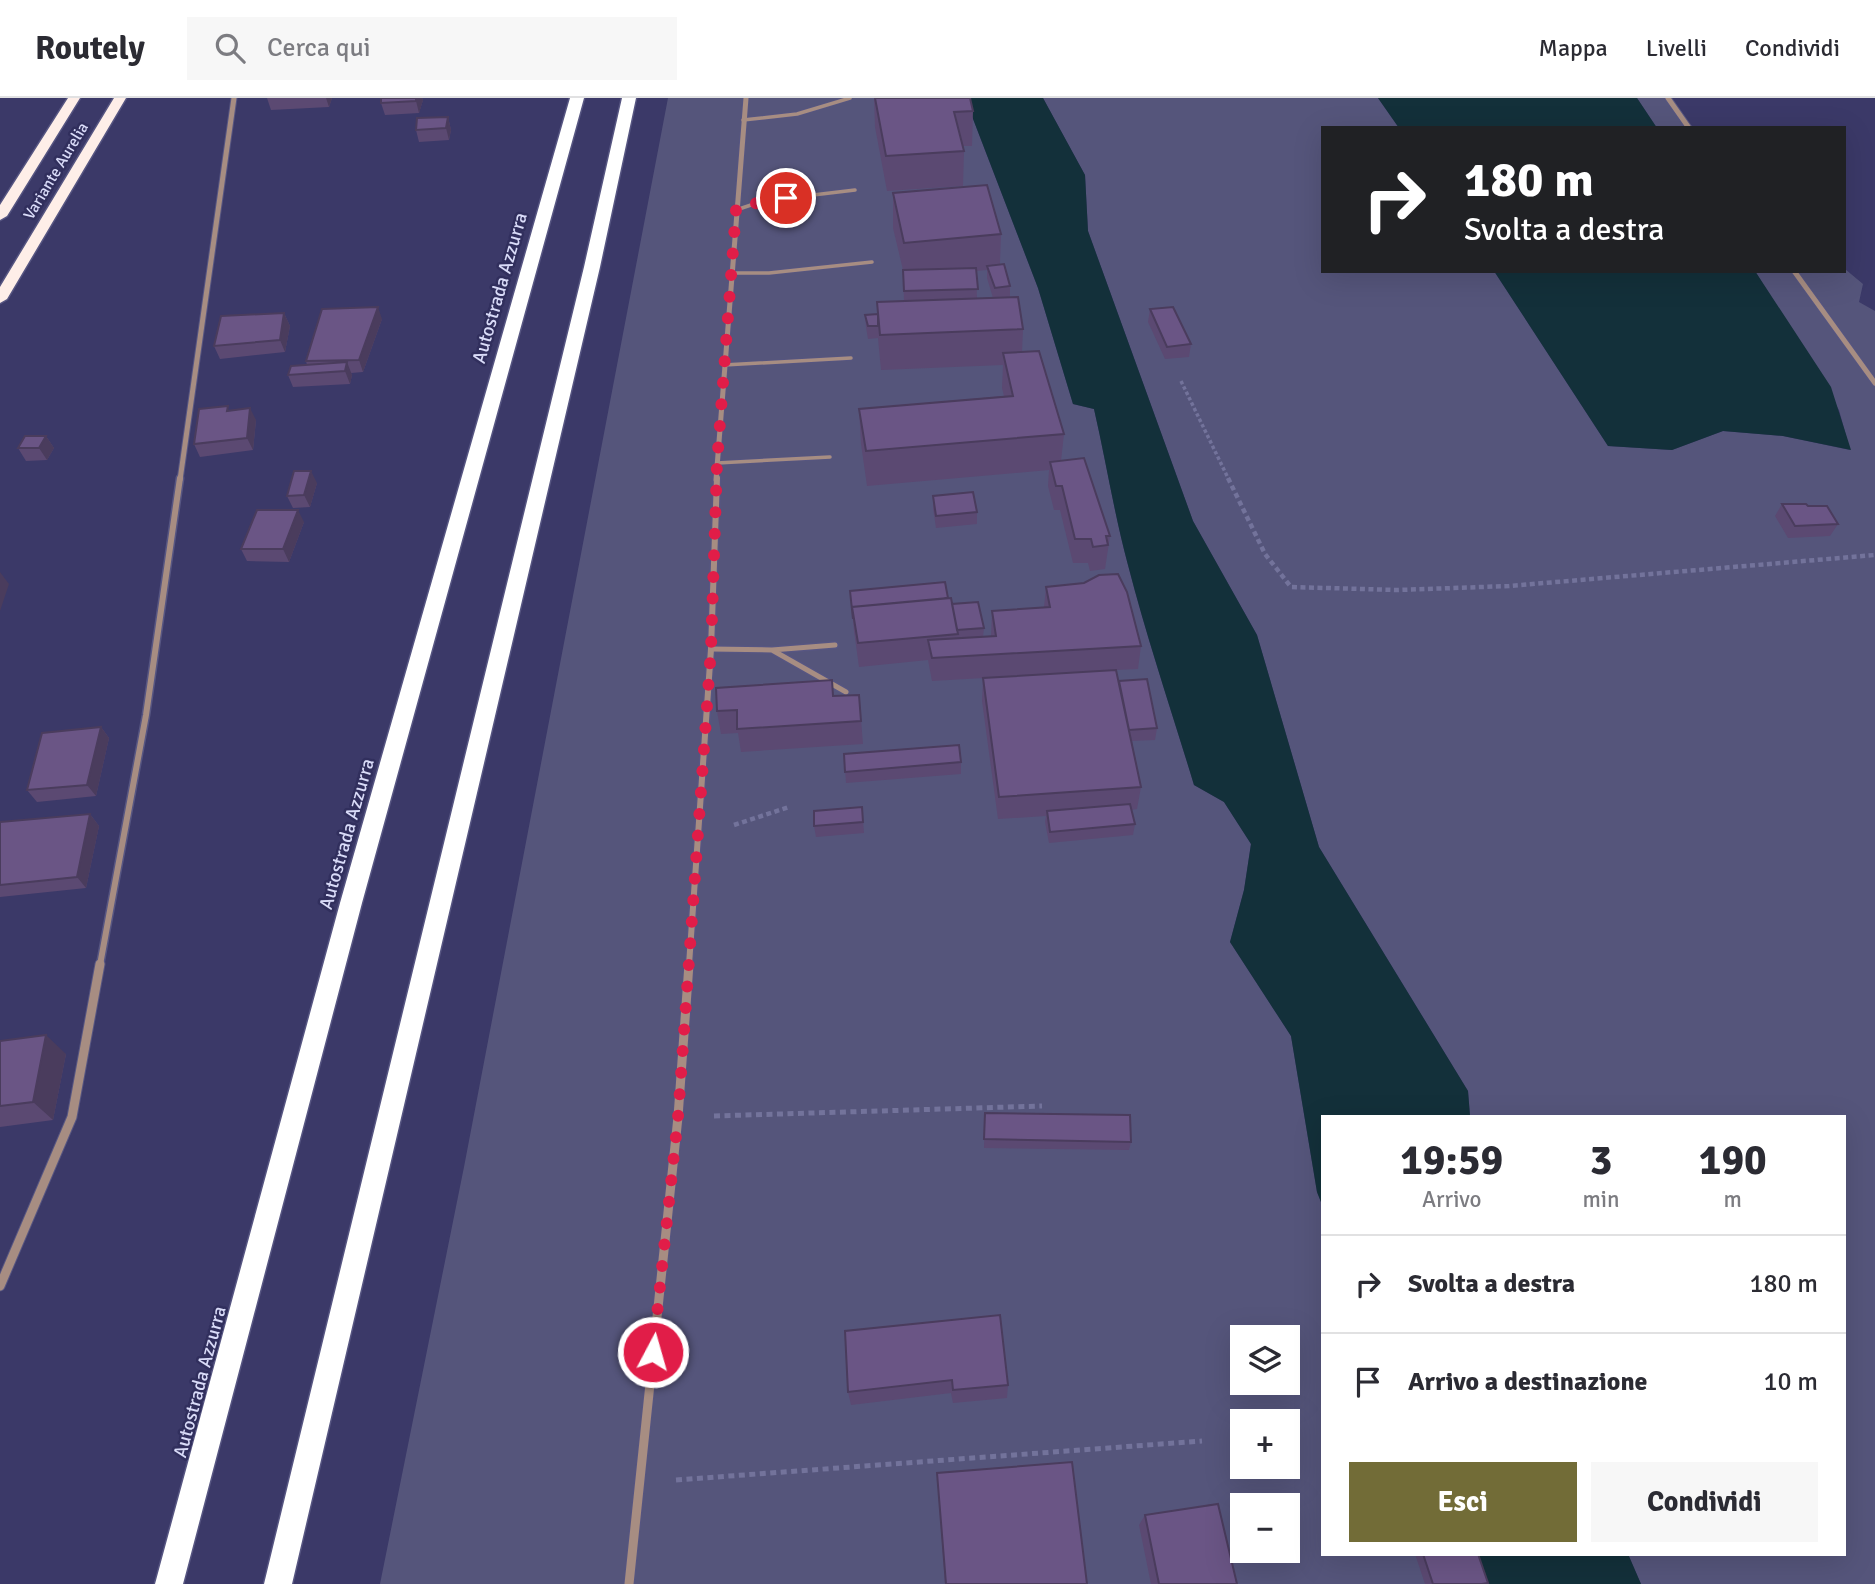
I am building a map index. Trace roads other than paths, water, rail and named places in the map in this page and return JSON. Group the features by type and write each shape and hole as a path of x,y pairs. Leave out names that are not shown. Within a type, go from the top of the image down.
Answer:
{"highway":[{"name":"Variante Aurelia","path":"0,216 74,98"},
{"name":"Variante Aurelia","path":"0,299 120,98"},
{"name":"Autostrada Azzurra","path":"169,1584 351,903 577,98"},
{"path":"278,1584 589,280 629,98"}],"street":[{"path":"0,1286 72,1117 75,1104 146,715 234,98"},
{"path":"629,1584 678,1117 711,649 717,463 746,98"},
{"path":"1668,98 1688,126"},
{"path":"1795,273 1875,383"}],"lane":[{"path":"744,120 797,114 850,98"},
{"path":"736,210 763,201 855,190"},
{"path":"731,273 769,273 872,262"},
{"path":"724,365 851,358"},
{"path":"717,463 830,457"},
{"path":"711,649 772,650 835,645"},
{"path":"772,650 845,692"}]}
